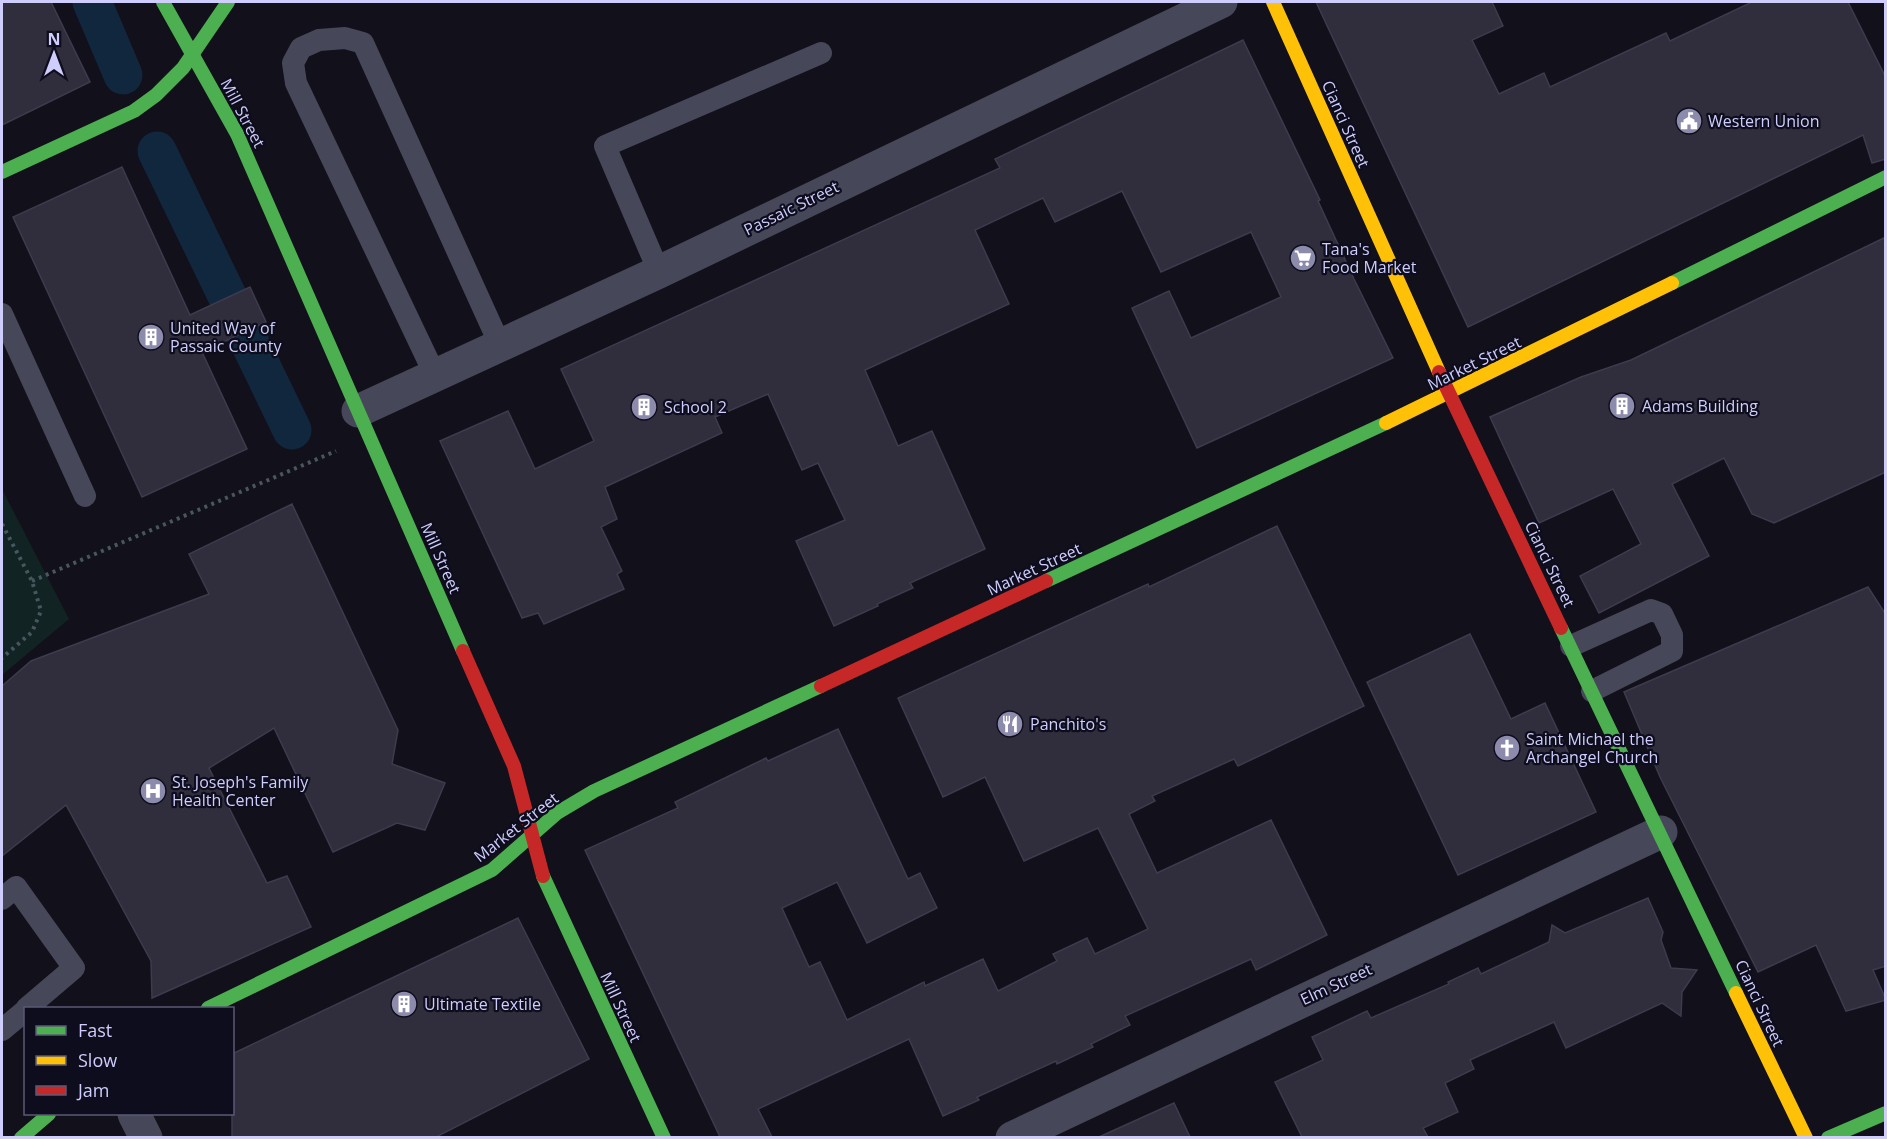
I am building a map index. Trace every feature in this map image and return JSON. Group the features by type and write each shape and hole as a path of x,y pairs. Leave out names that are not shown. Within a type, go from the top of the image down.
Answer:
{"main road":[{"name":"Mill Street","path":"163,2 237,134 514,766 544,881 664,1137"},
{"path":"2,172 134,111 156,95 183,68 228,2"},
{"name":"Cianci Street","path":"1273,2 1449,394 1806,1137"},
{"name":"Market Street","path":"210,1007 492,870 516,852 558,812 594,791 1449,394 1886,177"},
{"path":"1828,1137 1886,1113"},
{"path":"21,1137 48,1115"}],"street":[{"name":"Passaic Street","path":"358,411 659,272 1221,2"},
{"name":"Elm Street","path":"1012,1137 1661,832"},
{"path":"135,1115 146,1137"}],"lane":[{"path":"435,375 296,83 293,63 301,48 319,40 345,38 363,43 500,345"},
{"path":"659,272 605,146 821,53"},
{"path":"2,314 85,496"},
{"path":"1571,646 1651,610 1662,614 1672,635 1672,651 1592,691"},
{"path":"2,899 16,887 74,968 28,1007"},
{"path":"2,1030 24,1011"}],"path":[{"path":"32,581 337,451"},
{"path":"2,524 32,581 41,611 32,632 2,658"}],"shaded area":[{"path":"2,489 69,619 2,675"}],"building":[{"path":"2,2 51,2 90,82 2,125"},
{"path":"1316,2 1492,2 1503,26 1472,40 1499,94 1544,73 1550,87 1666,33 1670,41 1752,2 1848,2 1886,78 1886,159 1872,163 1863,135 1468,327"},
{"path":"1243,40 1393,358 1197,448 1132,308 1169,291 1191,338 1281,297 1251,232 1161,272 1122,191 1055,222 1043,198 975,230 1009,304 865,370 898,446 932,431 985,549 910,583 913,588 834,626 796,541 845,520 818,463 802,470 768,394 715,417 722,433 605,487 617,519 601,527 622,571 617,574 624,589 544,624 538,613 522,618 440,441 508,411 535,469 594,441 561,369 1000,168 995,159"},
{"name":"United Way of Passaic County","path":"122,167 190,315 250,287 266,322 202,352 247,449 142,497 13,217"},
{"path":"1886,237 1886,472 1774,523 1752,514 1724,458 1672,484 1709,556 1599,613 1580,576 1641,544 1613,489 1539,523 1490,417 1581,377 1631,360"},
{"name":"St. Joseph's Family Health Center","path":"292,504 398,730 392,764 445,783 425,830 397,823 333,852 274,728 209,768 267,883 287,876 311,927 152,998 151,961 66,805 2,856 2,686 31,661 209,594 189,554"},
{"path":"1277,526 1364,706 1238,766 1234,759 1152,796 1155,801 1129,814 1157,873 1271,820 1327,935 1256,970 1251,959 1125,1016 1130,1025 1091,1044 1093,1047 977,1097 979,1100 943,1116 909,1039 758,1109 772,1137 720,1137 585,850 678,808 675,802 766,758 768,761 838,729 908,879 920,873 937,908 867,943 837,882 782,908 809,967 820,962 847,1020 924,982 925,986 983,959 998,991 1057,961 1053,954 1087,938 1095,954 1148,929 1098,828 1024,861 985,777 943,797 898,698 1148,584 1149,587"},
{"path":"1868,587 1886,615 1886,966 1873,970 1886,1000 1846,1011 1816,945 1758,972 1660,777 1624,692"},
{"name":"Saint Michael the Archangel Church","path":"1470,634 1511,719 1545,703 1596,812 1458,875 1367,682"},
{"path":"1648,898 1663,932 1661,940 1671,968 1697,970 1682,992 1681,1016 1662,1003 1566,1048 1554,1022 1470,1060 1474,1069 1445,1083 1458,1112 1423,1128 1428,1137 1302,1137 1275,1082 1323,1060 1312,1037 1367,1011 1371,1018 1449,984 1448,982 1478,968 1481,974 1549,942 1552,925 1565,933"},
{"name":"Ultimate Textile","path":"518,918 589,1059 436,1137 232,1137 234,1053"},
{"path":"1174,1103 1190,1137 1099,1137"}],"waterway":[{"path":"92,2 123,75"},
{"path":"157,151 292,430"}],"traffic: fast":[{"path":"163,2 237,134 463,651"},
{"path":"2,172 134,111 156,95 183,68 228,2"},
{"path":"1672,283 1886,177"},
{"path":"1046,581 1386,423"},
{"path":"1561,628 1736,993"},
{"path":"210,1007 492,870 557,813 594,791 821,686"},
{"path":"543,876 664,1138"},
{"path":"1828,1138 1886,1113"},
{"path":"21,1138 48,1115"}],"traffic: slow":[{"path":"1273,2 1439,372"},
{"path":"1386,423 1672,283"},
{"path":"1736,993 1806,1138"}],"traffic: jam":[{"path":"1439,372 1561,628"},
{"path":"821,686 1046,581"},
{"path":"463,651 514,766 543,876"}],"place":[{"name":"Western Union","path":"1689,121"},
{"name":"Tana's Food Market","path":"1303,258"},
{"name":"United Way of Passaic County","path":"151,337"},
{"name":"Adams Building","path":"1622,406"},
{"name":"School 2","path":"644,407"},
{"name":"Panchito's","path":"1010,724"},
{"name":"Saint Michael the Archangel Church","path":"1507,748"},
{"name":"St. Joseph's Family Health Center","path":"153,791"},
{"name":"Ultimate Textile","path":"404,1004"}]}
